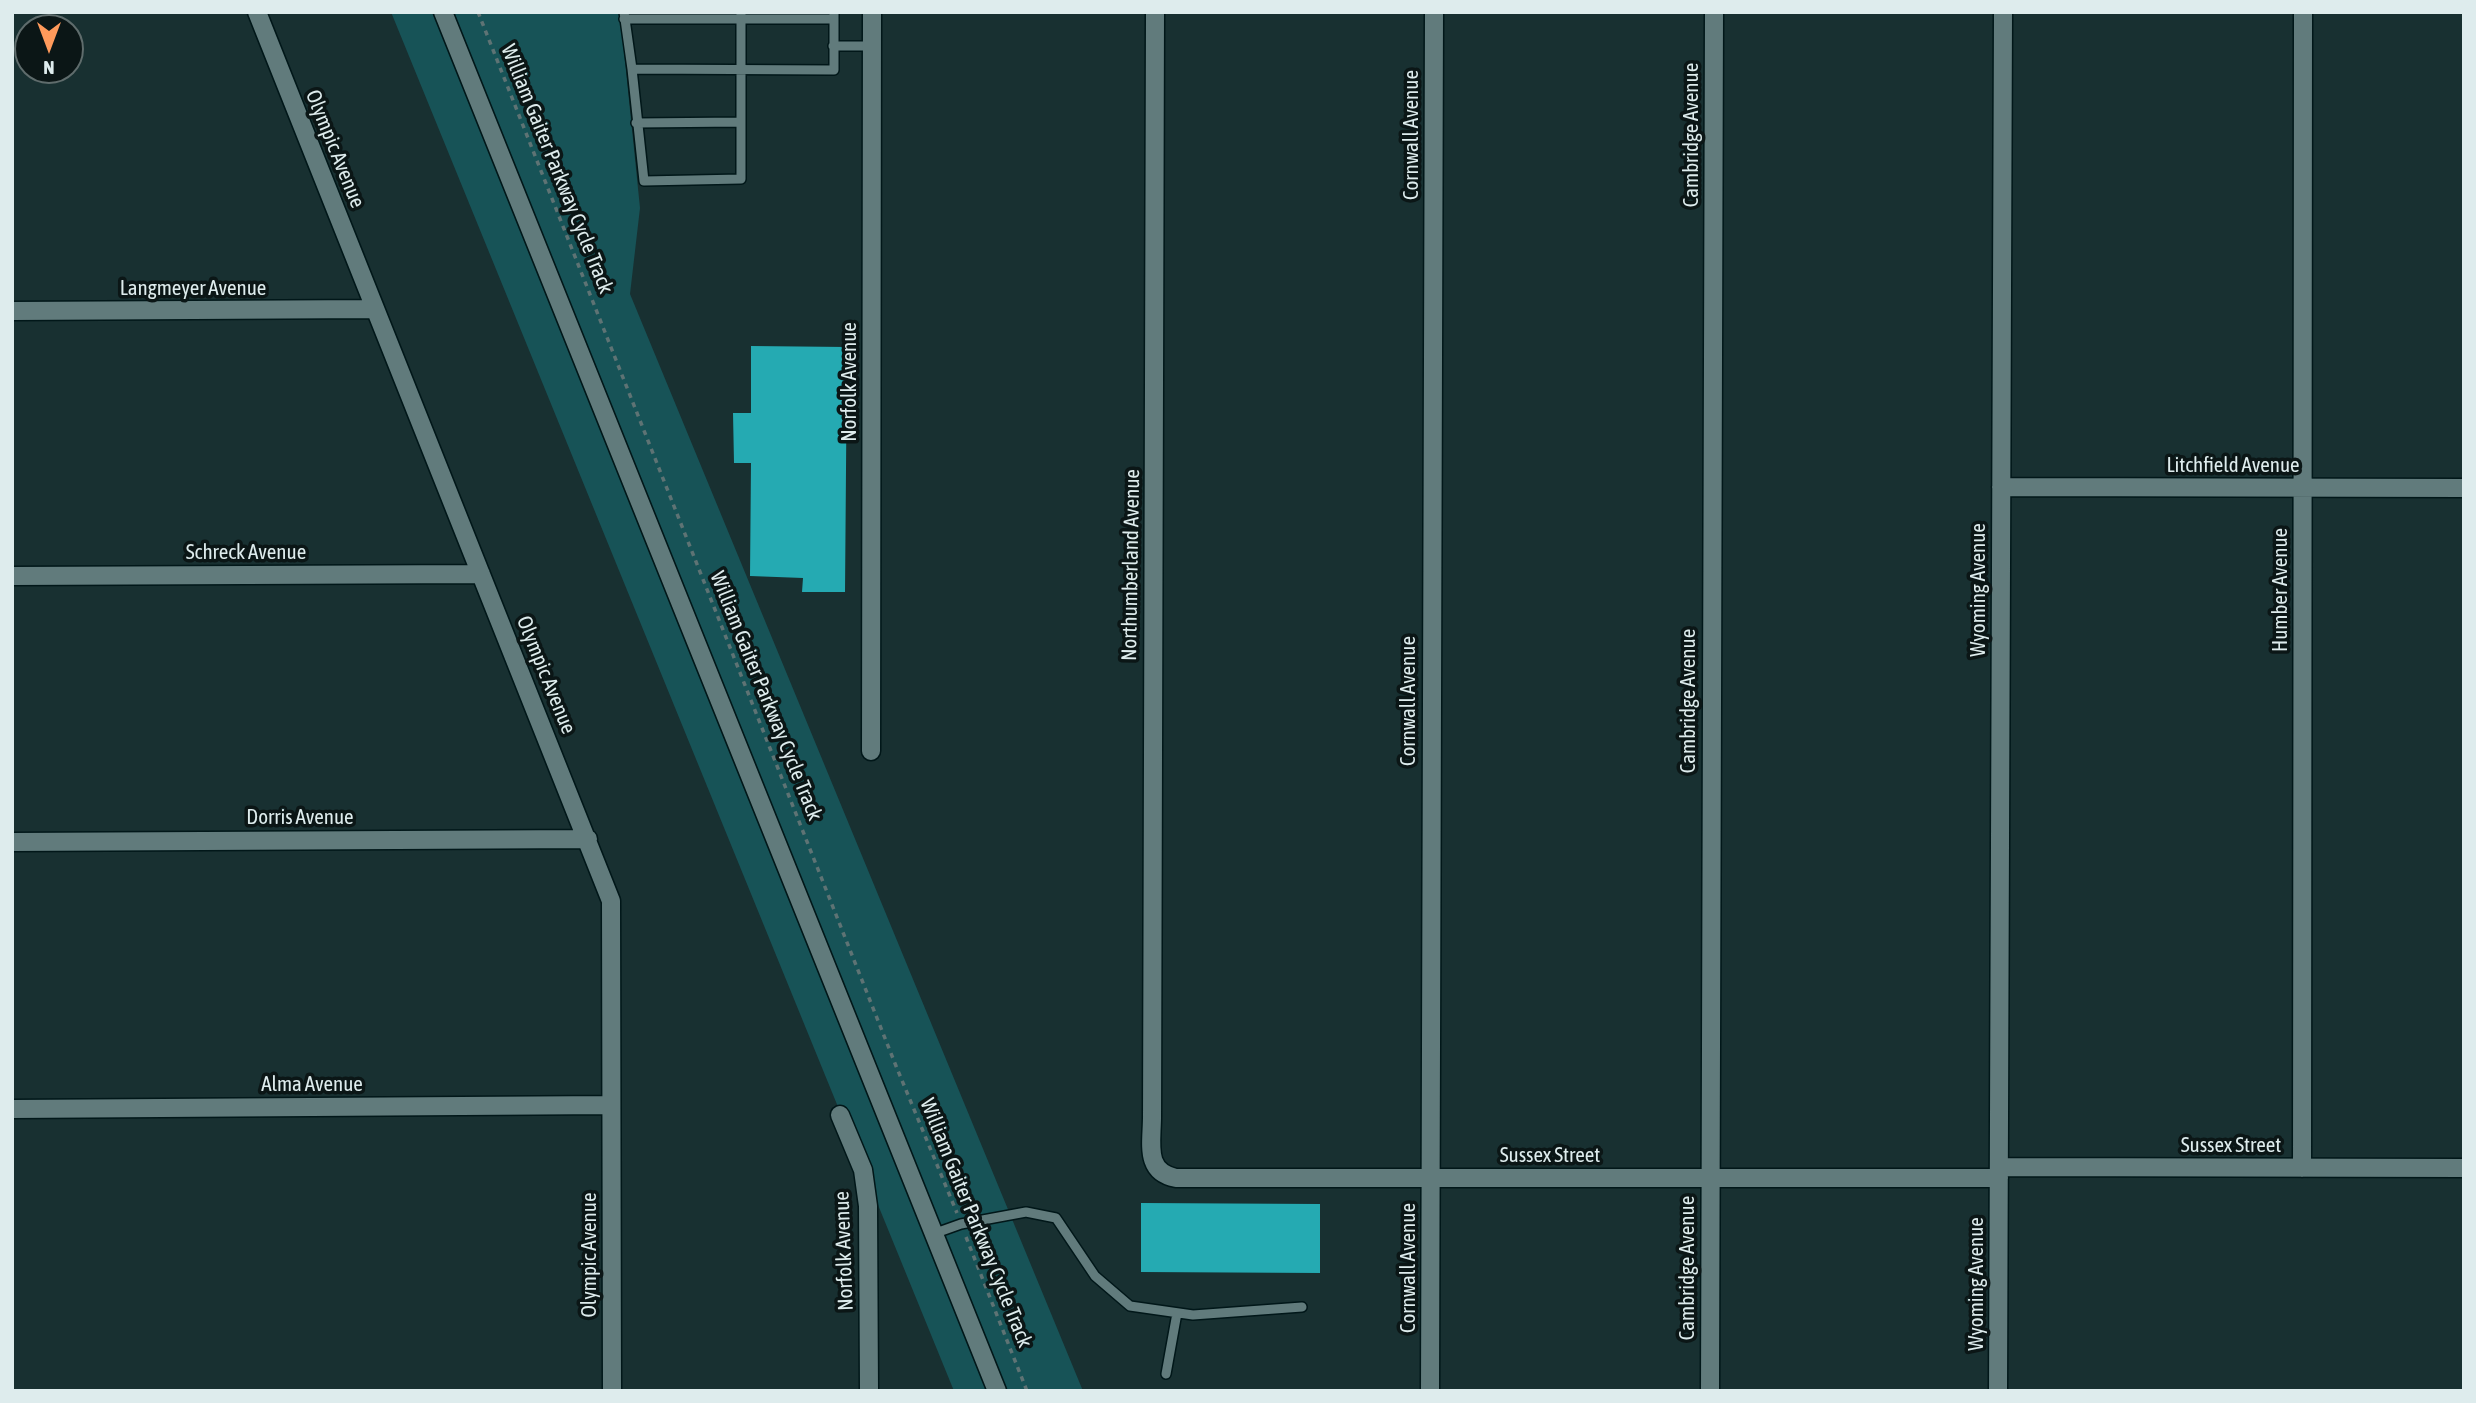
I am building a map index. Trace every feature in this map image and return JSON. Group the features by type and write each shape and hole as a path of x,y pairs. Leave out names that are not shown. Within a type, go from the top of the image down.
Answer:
{"street":[{"name":"Olympic Avenue","path":"257,12 611,901 612,1391"},
{"path":"443,12 997,1391"},
{"name":"Norfolk Avenue","path":"871,751 872,12"},
{"name":"Northumberland Avenue","path":"1152,1118 1155,12"},
{"name":"Cornwall Avenue","path":"1430,1391 1434,12"},
{"name":"Cambridge Avenue","path":"1710,1391 1714,12"},
{"name":"Wyoming Avenue","path":"1998,1391 2003,12"},
{"name":"Humber Avenue","path":"2302,1167 2303,12"},
{"name":"Langmeyer Avenue","path":"12,312 374,309"},
{"name":"Litchfield Avenue","path":"2001,487 2464,488"},
{"name":"Schreck Avenue","path":"12,576 481,574"},
{"name":"Dorris Avenue","path":"12,842 588,839"},
{"name":"Alma Avenue","path":"12,1109 611,1105"},
{"name":"Norfolk Avenue","path":"840,1115 863,1170 868,1206 869,1391"},
{"name":"Sussex Street","path":"1152,1118 1152,1157 1158,1170 1166,1176 1710,1178 2302,1167 2464,1168"}],"lane":[{"path":"632,69 741,70 834,70 834,16 624,15 644,181 741,179 741,70 741,16"},
{"path":"833,46 872,46"},
{"path":"636,123 741,122"},
{"path":"933,1234 961,1224 1026,1212 1056,1217 1095,1276 1130,1306 1193,1315 1302,1307"},
{"path":"1166,1374 1177,1313"}],"path":[{"name":"William Gaiter Parkway Cycle Track","path":"478,12 1027,1391"}],"shaded area":[{"path":"391,12 620,12 640,208 630,294 1083,1391 954,1391"}],"building":[{"path":"751,346 847,347 845,592 802,592 803,578 750,576 751,463 734,463 733,413 751,413"},
{"path":"1141,1203 1320,1204 1320,1273 1141,1272"}]}
